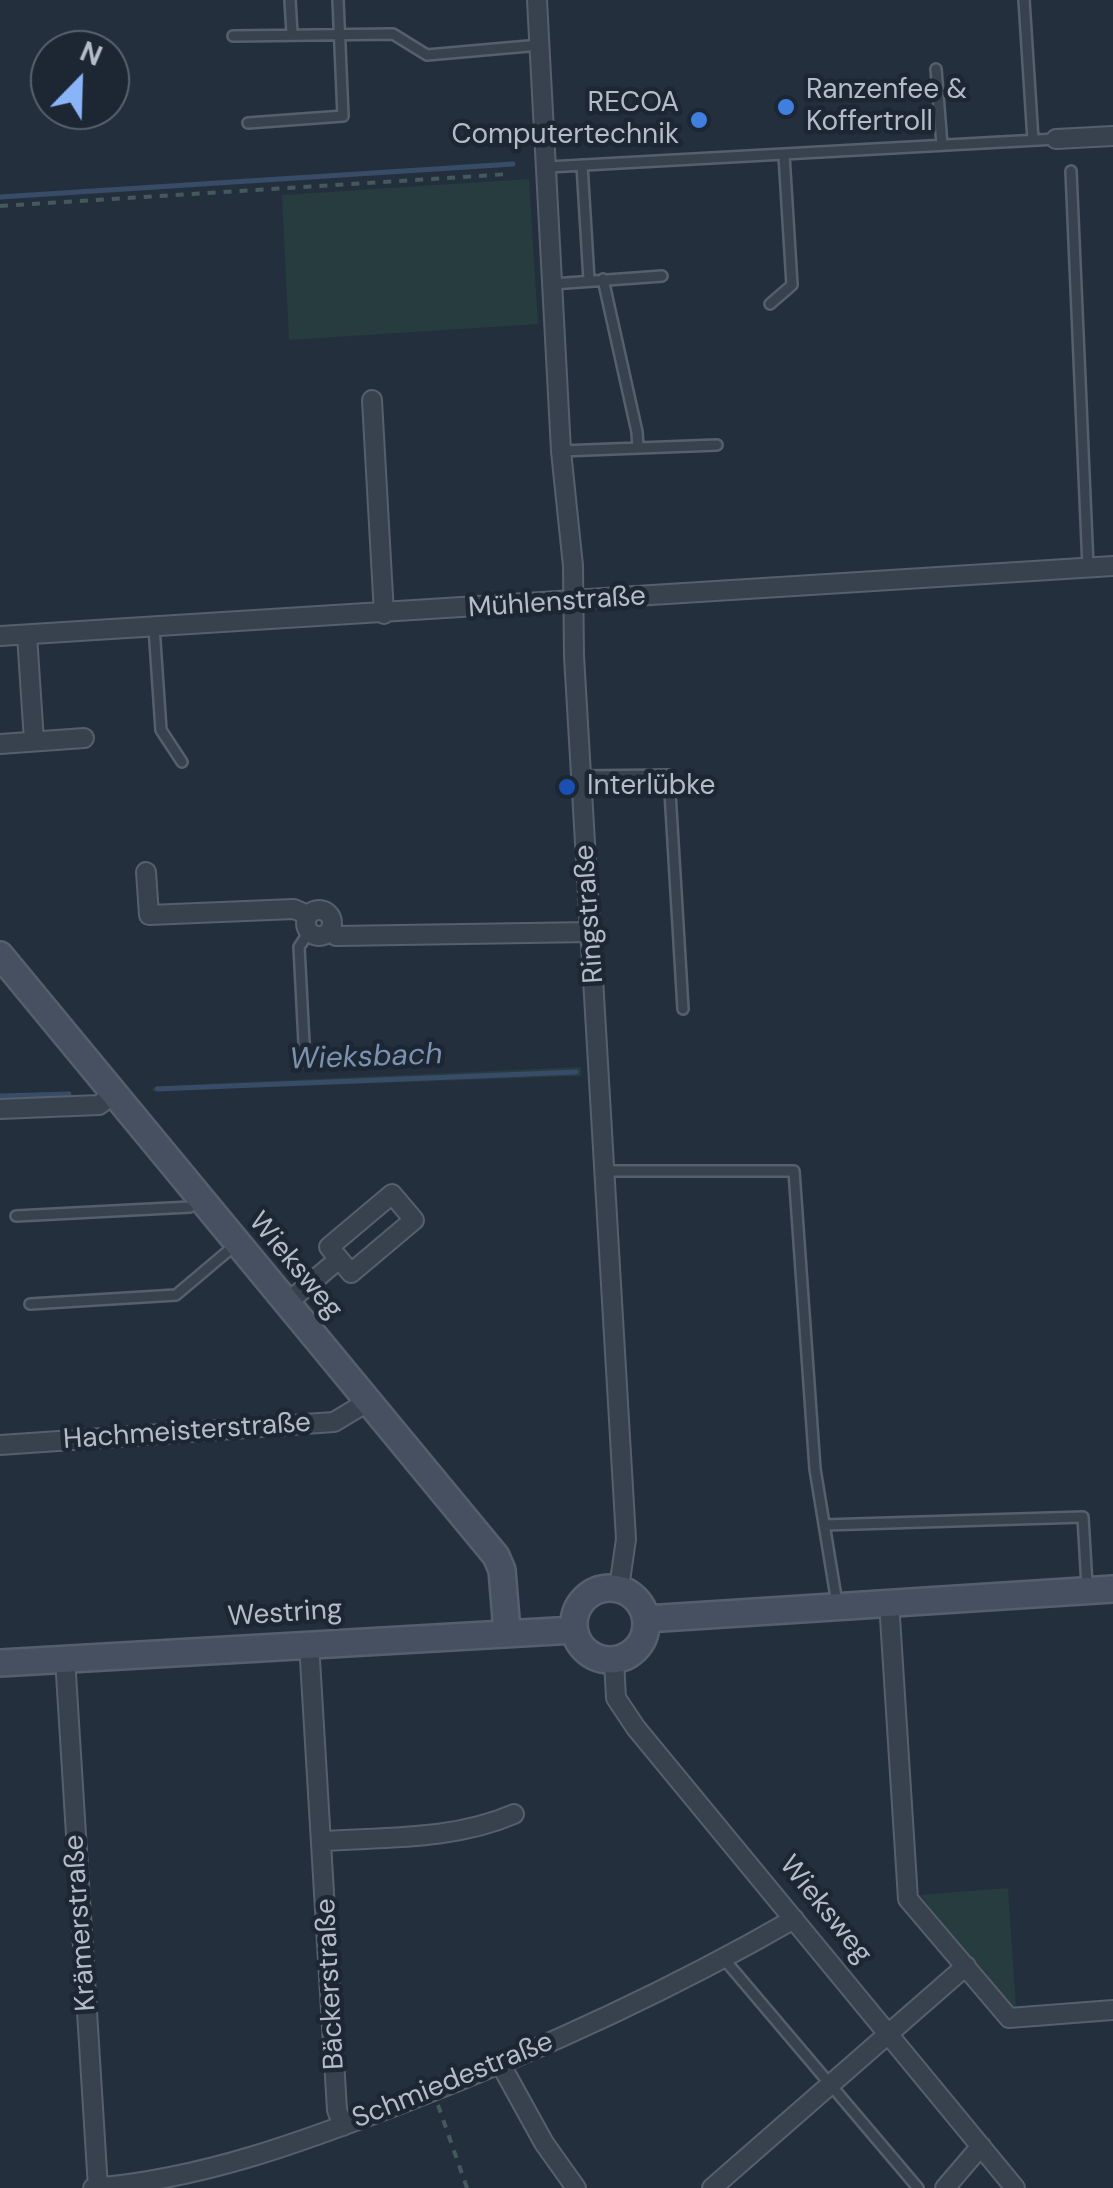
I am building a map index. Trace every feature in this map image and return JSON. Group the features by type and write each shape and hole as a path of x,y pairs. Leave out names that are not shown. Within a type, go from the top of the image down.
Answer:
{"main road":[{"name":"Wieksweg","path":"0,956 496,1556 502,1570 506,1632"},
{"path":"604,1588 619,1588 632,1594 646,1619 645,1634 638,1647 614,1660 587,1652 574,1630 580,1602 591,1592 604,1588"},
{"path":"646,1619 1100,1590"},
{"name":"Westring","path":"0,1663 574,1630"}],"street":[{"name":"Ringstraße","path":"537,0 560,452 575,601 574,656 626,1540 619,1588"},
{"path":"1056,139 1113,136"},
{"path":"372,400 384,614"},
{"name":"Mühlenstraße","path":"0,636 1113,566"},
{"path":"28,635 34,742"},
{"path":"0,744 84,738"},
{"path":"146,872 149,915 294,908 320,936 330,931 336,936 591,932"},
{"path":"0,1109 99,1105 113,1094"},
{"path":"392,1194 414,1220 351,1273 339,1259 329,1247 392,1194"},
{"path":"287,1303 339,1259"},
{"name":"Hachmeisterstraße","path":"0,1445 334,1422 369,1401"},
{"path":"889,1602 908,1899 1009,2018 1113,2010"},
{"name":"Bäckerstraße","path":"309,1643 338,2110 344,2126"},
{"name":"Krämerstraße","path":"65,1658 95,2188"},
{"name":"Wieksweg","path":"614,1660 616,1698 636,1728 1015,2188"},
{"path":"323,1840 457,1833 485,1827 514,1814"},
{"name":"Schmiedestraße","path":"95,2188 164,2180 230,2164 433,2092 500,2065 724,1959 794,1918"},
{"path":"712,2188 966,1966"},
{"path":"500,2065 544,2143 576,2188"},
{"path":"945,2188 981,2146"}],"lane":[{"path":"290,0 292,34"},
{"path":"248,123 344,116 338,0"},
{"path":"1024,0 1033,140"},
{"path":"233,36 392,34 427,55 540,45"},
{"path":"936,69 942,145"},
{"path":"548,167 1056,139"},
{"path":"770,304 792,285 784,155"},
{"path":"582,165 589,280"},
{"path":"1071,171 1088,567"},
{"path":"553,284 662,276"},
{"path":"603,279 638,432 638,448"},
{"path":"560,452 717,445"},
{"path":"154,628 161,730 182,762"},
{"path":"582,776 669,775 683,1009"},
{"path":"305,1062 299,947 309,923"},
{"path":"606,1170 794,1171 815,1468 838,1606"},
{"path":"16,1216 190,1207 200,1200"},
{"path":"30,1304 176,1295 236,1244"},
{"path":"824,1525 1083,1518 1100,1590"},
{"path":"724,1959 918,2188"}],"path":[{"path":"0,206 509,174"},
{"path":"433,2092 467,2188"}],"green space":[{"path":"529,179 538,324 289,340 282,195"},
{"path":"581,1067 581,1076 150,1091 157,1086"},
{"path":"1008,1888 1016,2008 920,1895"}],"waterway":[{"path":"0,197 513,164"},
{"name":"Wieksbach","path":"157,1089 576,1072"},
{"name":"Wieksbach","path":"0,1096 69,1094"}],"place":[{"name":"Ranzenfee & Koffertroll","path":"786,107"},
{"name":"RECOA Computertechnik","path":"699,120"},
{"name":"Interlübke","path":"567,787"}]}
